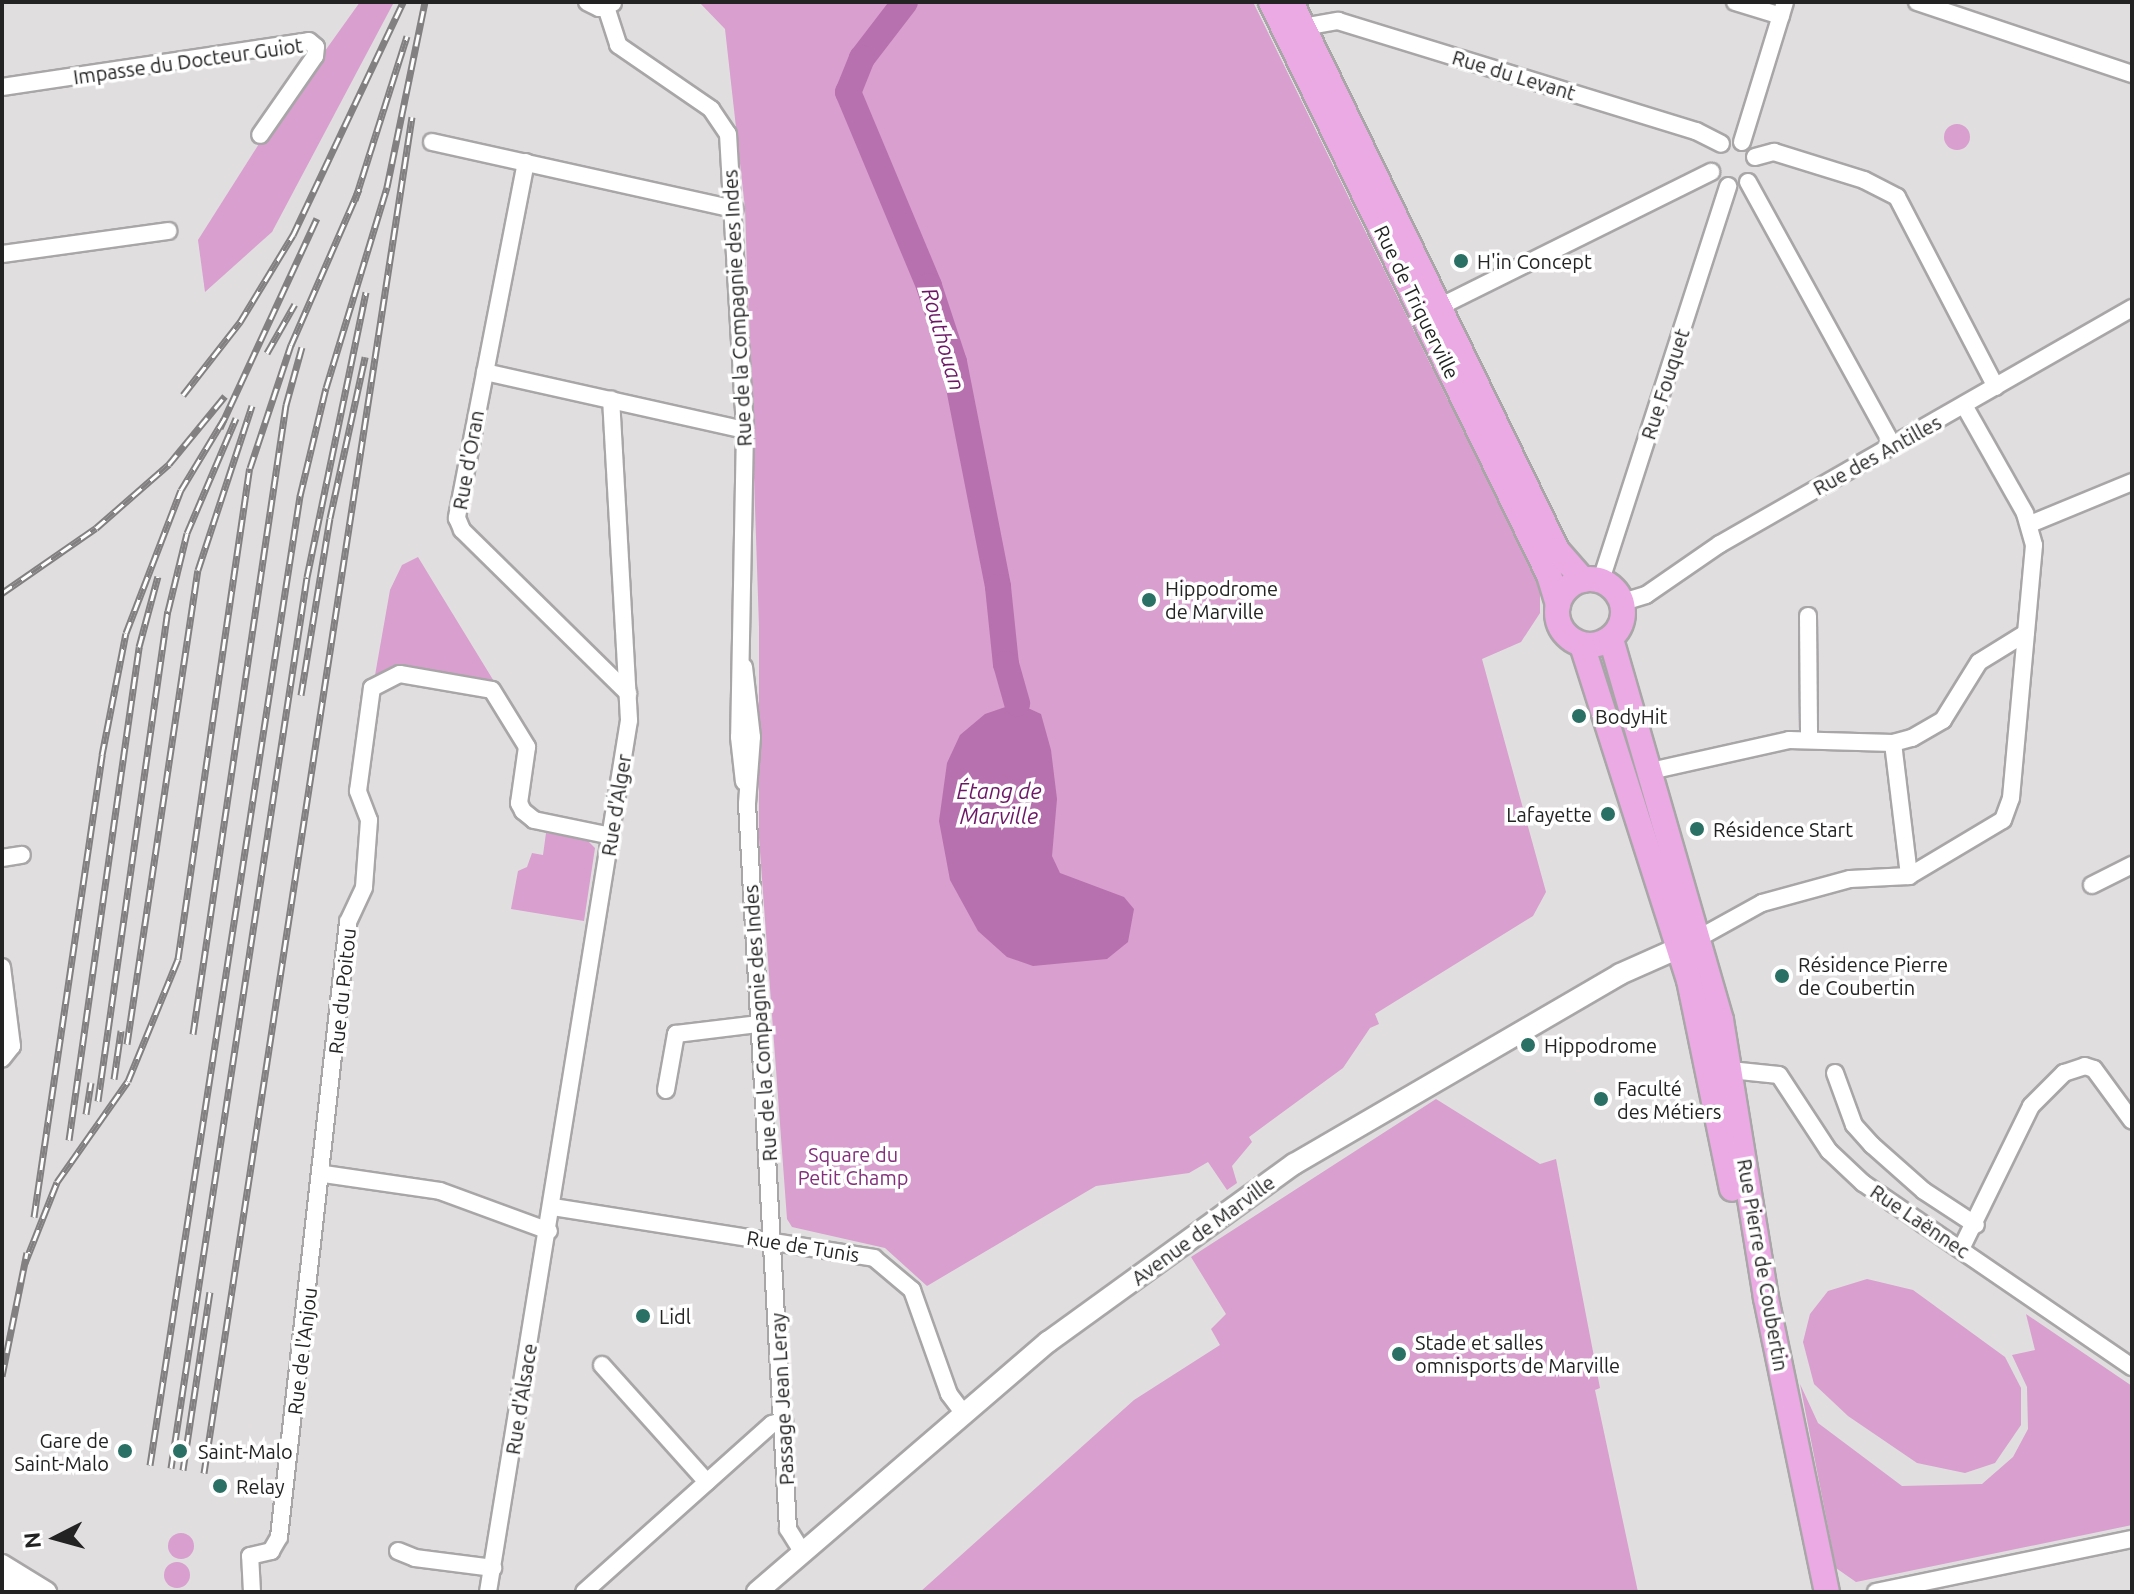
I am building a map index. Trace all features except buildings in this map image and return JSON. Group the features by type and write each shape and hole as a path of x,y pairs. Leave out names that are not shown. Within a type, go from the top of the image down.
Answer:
{"main road":[{"name":"Rue de Triquerville","path":"1271,2 1549,575 1558,605"},
{"name":"Rue de Triquerville","path":"1291,2 1557,550 1592,580"},
{"path":"1582,645 1611,639 1623,622 1623,602 1592,580 1567,589 1558,605 1559,625 1582,645 1689,943"},
{"path":"1611,639 1689,943"},
{"name":"Rue Pierre de Coubertin","path":"1689,943 1730,1070 1766,1298 1827,1592"},
{"name":"Rue Pierre de Coubertin","path":"1689,943 1755,1322 1810,1592"}],"street":[{"path":"587,2 610,4"},
{"path":"1735,2 1783,9 1742,142"},
{"path":"1917,2 1954,8 2132,74"},
{"name":"Rue de la Compagnie des Indes","path":"610,4 618,45 719,116 728,134 735,209 745,430 744,667 752,737 747,804 774,1241"},
{"name":"Rue du Levant","path":"1303,27 1338,21 1696,131 1721,144"},
{"name":"Impasse du Docteur Guiot","path":"2,87 309,41 316,47 315,56 260,135"},
{"path":"432,142 735,209"},
{"path":"1711,172 1711,156 1721,144 1742,142"},
{"path":"1742,142 1755,157"},
{"path":"1755,157 1774,152 1864,180 1897,197 1996,387"},
{"path":"1755,157 1748,182 1893,446"},
{"name":"Rue d'Oran","path":"526,162 457,506 462,530 628,693"},
{"path":"1439,307 1711,172"},
{"path":"1711,172 1728,186 1748,182"},
{"name":"Rue Fouquet","path":"1592,580 1728,186"},
{"path":"2,254 168,231"},
{"name":"Rue des Antilles","path":"1623,602 1646,595 1720,544 2132,308"},
{"path":"485,372 745,430"},
{"name":"Rue d'Alger","path":"553,1207 626,746 628,693 611,400"},
{"path":"1689,943 1762,903 1850,879 1909,876 2003,820 2011,798 2034,545 2030,524 1964,405"},
{"path":"2030,524 2132,482"},
{"path":"1808,616 1809,737"},
{"path":"1646,772 1809,737 1893,743 1943,720 1979,662 2026,633"},
{"name":"Rue du Poitou","path":"324,1174 348,922 364,887 369,820 358,791 367,699 372,688 400,674 486,687 499,696 527,747 519,803 534,820 611,836"},
{"path":"1893,743 1909,876"},
{"path":"2,858 22,855"},
{"path":"2092,885 2132,865"},
{"name":"Avenue de Marville","path":"757,1592 962,1411 1098,1304 1294,1164 1620,974 1689,943"},
{"path":"2,967 12,1046 2,1059"},
{"path":"666,1090 676,1034 759,1024"},
{"path":"1961,1249 1976,1225 2014,1139 2046,1087 2077,1067 2094,1069 2132,1121"},
{"name":"Rue Laënnec","path":"1730,1070 1779,1075 1847,1169 2132,1367"},
{"path":"1835,1073 1854,1125 1872,1145 1924,1191 1976,1225"},
{"path":"324,1174 440,1191 549,1231"},
{"name":"Rue de l'Anjou","path":"252,1592 250,1556 271,1551 279,1537 324,1174"},
{"name":"Rue d'Alsace","path":"488,1592 553,1207"},
{"name":"Rue de Tunis","path":"553,1207 852,1251 895,1271 917,1302 949,1394 962,1411"},
{"name":"Passage Jean Leray","path":"774,1241 788,1529 803,1553"},
{"path":"602,1365 707,1482"},
{"path":"584,1592 777,1420 784,1420"},
{"path":"1876,1592 2132,1539"},
{"path":"398,1551 415,1558 493,1568"},
{"path":"2,1565 46,1592"},
{"path":"2,1581 20,1592"}],"green space":[{"path":"360,2 394,2 272,232 205,292 198,240 262,139"},
{"name":"Hippodrome de Marville","path":"699,2 1253,2 1540,588 1540,613 1521,642 1482,659 1546,892 1533,916 1375,1014 1379,1024 1370,1028 1343,1068 1249,1137 1252,1142 1232,1166 1237,1183 1227,1190 1208,1162 1189,1173 1096,1186 927,1286 885,1248 792,1227 787,1219 759,838 759,627 745,208 725,29"},
{"path":"1957,124 1966,128 1970,137 1966,146 1957,150 1948,146 1944,137 1948,128"},
{"path":"418,557 495,683 399,666 374,681 390,590 402,565"},
{"path":"546,833 586,839 595,848 584,921 511,909 518,871 527,867 532,853 543,855"},
{"name":"Stade et salles omnisports de Marville","path":"1436,1099 1540,1164 1556,1159 1600,1388 1595,1390 1638,1592 920,1592 1134,1400 1220,1345 1211,1329 1226,1314 1191,1257"},
{"path":"1867,1279 1913,1290 2005,1357 2021,1388 2021,1425 1995,1463 1965,1473 1917,1463 1848,1416 1814,1384 1803,1342 1810,1314 1828,1291"},
{"path":"2026,1314 2132,1386 2132,1525 1856,1582 1836,1568 1800,1384 1818,1423 1902,1486 1982,1484 2013,1457 2028,1429 2027,1387 2012,1355 2035,1350"},
{"path":"181,1533 190,1537 194,1546 190,1555 181,1559 172,1555 168,1546 172,1537"},
{"path":"177,1562 186,1566 190,1575 186,1584 177,1588 168,1584 164,1575 168,1566"}],"water":[{"name":"Étang de Marville","path":"1017,703 1041,714 1051,750 1057,799 1052,856 1060,873 1124,897 1134,909 1128,942 1107,959 1033,966 1007,957 978,931 950,880 939,821 947,763 960,735 985,714"}],"waterway":[{"name":"Routhouan","path":"905,2 862,58 848,92 929,286 954,362 998,587 1006,664 1017,703"}],"railway":[{"path":"183,395 240,322 293,235 403,2"},
{"path":"150,1465 300,496 326,388 387,187 425,2"},
{"path":"355,200 407,36"},
{"path":"204,1473 412,117"},
{"path":"25,1263 57,1182 128,1081 178,959 250,468 291,345 359,189"},
{"path":"220,428 317,218"},
{"path":"171,1468 307,577 366,292"},
{"path":"267,353 295,304"},
{"path":"193,1034 286,405 302,347"},
{"path":"301,695 330,518 365,357"},
{"path":"2,593 96,528 169,464 225,396"},
{"path":"127,1044 198,570 252,406"},
{"path":"98,1101 168,611 187,533 236,418"},
{"path":"34,1217 102,755 126,633 181,490 224,419"},
{"path":"69,1140 139,647 158,576"},
{"path":"114,1079 121,1031"},
{"path":"86,1114 91,1082"},
{"path":"2,1376 27,1252"},
{"path":"183,1470 210,1292"}],"place":[{"name":"H'in Concept","path":"1461,261"},
{"name":"Hippodrome de Marville","path":"1149,600"},
{"name":"BodyHit","path":"1579,716"},
{"name":"Lafayette","path":"1608,814"},
{"name":"Résidence Start","path":"1697,829"},
{"name":"Résidence Pierre de Coubertin","path":"1782,976"},
{"name":"Hippodrome","path":"1528,1045"},
{"name":"Faculté des Métiers","path":"1601,1099"},
{"name":"Lidl","path":"643,1316"},
{"name":"Stade et salles omnisports de Marville","path":"1399,1354"},
{"name":"Gare de Saint-Malo","path":"125,1451"},
{"name":"Saint-Malo","path":"180,1451"},
{"name":"Relay","path":"220,1486"}],"park label":[{"name":"Square du Petit Champ","path":"853,1166"}]}
